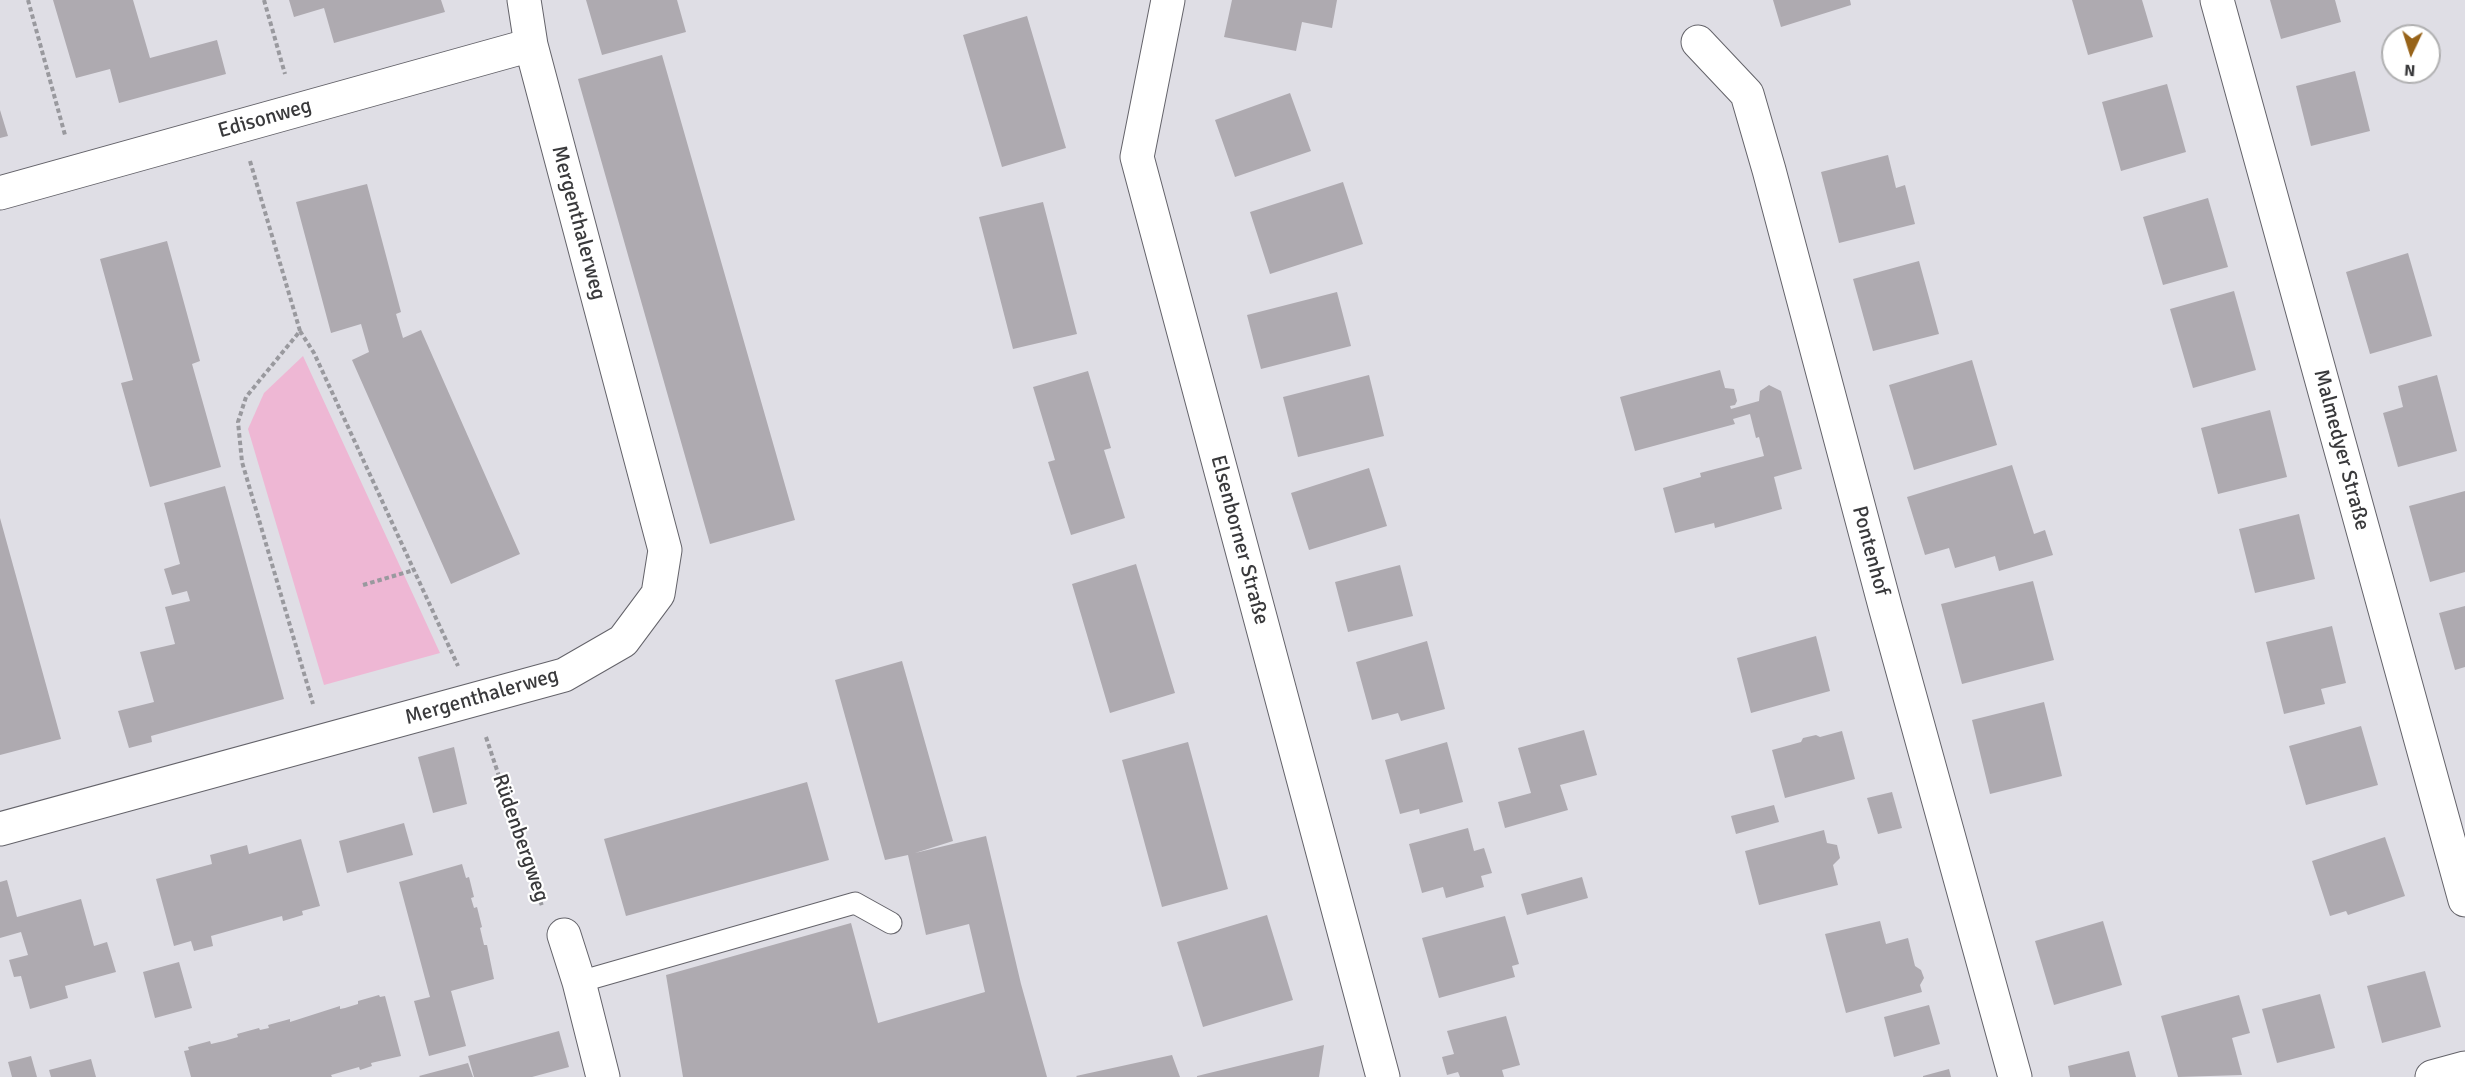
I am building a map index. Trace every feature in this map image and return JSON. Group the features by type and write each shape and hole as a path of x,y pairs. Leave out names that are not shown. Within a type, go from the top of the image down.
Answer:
{"street":[{"name":"Mergenthalerweg","path":"0,829 564,675 622,641 658,594 665,550 531,45 524,0"},
{"name":"Elsenborner Straße","path":"1168,0 1137,157 1383,1077"},
{"name":"Malmedyer Straße","path":"2217,0 2465,900"},
{"name":"Pontenhof","path":"1698,42 1747,94 2015,1077"},
{"name":"Edisonweg","path":"0,193 531,45"},
{"path":"564,935 579,982 603,1077"},
{"path":"2432,1077 2465,1068"}],"lane":[{"path":"579,982 855,903 891,923"}],"path":[{"path":"28,0 75,172"},
{"path":"264,0 295,111"},
{"name":"Rüdenbergweg","path":"240,126 300,331 314,353 474,700 540,903 564,935"},
{"path":"300,331 246,397 238,422 242,462 324,741"},
{"path":"363,585 414,570"}],"shaded area":[{"path":"303,356 440,653 324,685 248,429 264,393"}],"building":[{"path":"53,0 133,0 150,58 217,40 226,74 119,103 110,69 76,78"},
{"path":"289,0 441,0 445,12 334,43 324,8 294,17"},
{"path":"586,0 677,0 686,32 602,55"},
{"path":"1232,0 1337,0 1332,28 1302,22 1296,51 1224,37"},
{"path":"1773,0 1850,0 1851,5 1781,27"},
{"path":"2072,0 2142,0 2153,37 2088,55"},
{"path":"2270,0 2335,0 2341,22 2281,39"},
{"path":"1027,16 1066,148 1002,167 963,35"},
{"path":"662,55 795,520 710,544 578,79"},
{"path":"2355,71 2370,131 2311,146 2296,86"},
{"path":"2167,84 2186,152 2121,171 2102,102"},
{"path":"1290,93 1311,151 1235,177 1215,120"},
{"path":"0,110 8,136 0,138"},
{"path":"1888,155 1896,188 1905,185 1915,224 1839,243 1821,172"},
{"path":"1343,182 1363,244 1270,274 1250,212"},
{"path":"367,184 401,312 396,314 403,338 421,330 520,554 451,584 352,360 369,352 361,324 331,333 296,202"},
{"path":"2208,198 2228,267 2163,285 2143,217"},
{"path":"1043,202 1077,334 1013,349 979,217"},
{"path":"167,241 200,361 192,364 221,467 150,487 121,383 133,380 100,259"},
{"path":"2408,253 2432,336 2370,354 2346,272"},
{"path":"1919,261 1939,334 1873,351 1853,279"},
{"path":"2234,291 2256,370 2193,388 2170,309"},
{"path":"1337,292 1351,346 1261,369 1247,315"},
{"path":"1972,360 1997,445 1914,470 1889,385"},
{"path":"1720,370 1725,388 1734,389 1737,401 1735,405 1730,406 1731,409 1759,401 1760,391 1769,385 1781,391 1802,469 1774,477 1782,509 1715,528 1714,523 1675,533 1663,488 1701,477 1700,473 1764,456 1759,437 1756,438 1750,414 1733,419 1735,424 1635,451 1620,397"},
{"path":"1088,371 1111,448 1104,450 1125,518 1071,535 1048,462 1055,460 1033,387"},
{"path":"1369,375 1384,436 1298,457 1283,397"},
{"path":"2437,375 2457,451 2398,467 2383,413 2403,407 2398,386"},
{"path":"2270,410 2287,477 2218,494 2201,428"},
{"path":"2012,465 2034,534 2045,530 2053,555 1999,571 1995,556 1955,568 1949,548 1925,555 1907,497"},
{"path":"1369,468 1387,526 1309,550 1291,493"},
{"path":"225,486 284,699 151,736 152,742 129,748 118,711 154,702 140,652 175,644 165,607 190,601 187,591 172,595 164,569 180,564 164,503"},
{"path":"2465,491 2465,572 2430,582 2409,506"},
{"path":"2299,514 2315,579 2255,593 2239,529"},
{"path":"0,518 61,739 0,755"},
{"path":"1136,564 1175,693 1110,713 1072,584"},
{"path":"1400,565 1413,616 1348,632 1335,582"},
{"path":"2033,581 2054,660 1962,684 1941,604"},
{"path":"2465,606 2465,667 2455,670 2439,613"},
{"path":"2332,626 2346,683 2321,689 2325,704 2284,714 2266,642"},
{"path":"1816,636 1830,691 1751,713 1737,658"},
{"path":"1427,641 1445,709 1401,721 1398,713 1372,720 1356,662"},
{"path":"902,661 953,841 915,853 986,836 1021,984 1047,1077 683,1077 666,975 851,923 878,1023 985,992 969,924 926,935 908,855 885,860 835,680"},
{"path":"2044,702 2062,776 1990,794 1972,720"},
{"path":"2361,726 2378,785 2306,805 2289,746"},
{"path":"1584,730 1597,775 1560,785 1568,810 1505,828 1498,802 1531,793 1518,748"},
{"path":"1842,731 1855,779 1785,798 1772,750 1801,742 1803,738 1816,735 1820,737"},
{"path":"1188,742 1228,889 1162,907 1122,760"},
{"path":"1447,742 1463,802 1420,814 1419,809 1400,814 1385,760"},
{"path":"454,747 467,804 433,813 418,757"},
{"path":"807,782 829,860 626,916 604,839"},
{"path":"1892,792 1902,828 1878,834 1867,798"},
{"path":"1774,805 1779,822 1736,834 1731,816"},
{"path":"404,823 413,855 347,873 339,841"},
{"path":"1468,828 1474,851 1484,848 1492,873 1481,876 1484,887 1446,898 1443,887 1422,893 1409,844"},
{"path":"1824,830 1827,843 1837,845 1840,858 1833,865 1838,885 1759,905 1745,851"},
{"path":"2385,837 2405,896 2348,915 2346,911 2330,916 2312,861"},
{"path":"301,839 320,906 302,911 303,915 283,921 282,916 211,936 213,946 194,951 191,941 174,946 156,879 212,864 210,855 247,845 249,854"},
{"path":"462,864 466,878 469,877 474,897 471,898 474,908 477,907 484,945 487,945 494,979 451,991 466,1046 429,1056 414,1001 430,997 399,882"},
{"path":"1582,877 1588,898 1527,915 1521,894"},
{"path":"7,880 17,917 81,899 94,946 107,942 116,972 65,986 68,998 30,1009 21,976 14,977 9,960 28,955 21,932 0,938 0,882"},
{"path":"1267,915 1293,1000 1203,1027 1177,942"},
{"path":"1505,916 1519,964 1512,966 1515,977 1439,998 1422,938"},
{"path":"1880,921 1886,944 1908,938 1915,966 1921,970 1924,978 1920,985 1922,992 1846,1013 1825,934"},
{"path":"2103,921 2122,985 2054,1005 2035,941"},
{"path":"179,962 192,1008 155,1018 143,972"},
{"path":"2425,971 2441,1027 2382,1043 2367,986"},
{"path":"2320,994 2335,1048 2277,1063 2262,1009"},
{"path":"379,995 380,997 385,996 401,1056 371,1063 372,1066 360,1070 359,1067 331,1075 332,1077 191,1077 184,1051 189,1050 188,1047 210,1041 211,1044 224,1041 238,1037 237,1034 259,1028 260,1030 269,1028 268,1025 290,1019 290,1022 340,1006 340,1009 345,1008 358,1004 358,1001"},
{"path":"2239,995 2250,1033 2232,1038 2242,1075 2178,1077 2161,1016"},
{"path":"1929,1005 1940,1044 1894,1057 1884,1017"},
{"path":"1506,1016 1520,1065 1502,1070 1504,1077 1460,1077 1458,1072 1447,1075 1442,1057 1454,1054 1447,1031"},
{"path":"559,1031 569,1067 532,1077 474,1077 468,1056"},
{"path":"1324,1045 1319,1077 1197,1077 1197,1076"},
{"path":"2129,1051 2136,1077 2070,1077 2068,1066"},
{"path":"1172,1055 1180,1077 1076,1076"},
{"path":"31,1056 37,1077 12,1077 8,1062"},
{"path":"91,1059 96,1077 51,1077 49,1070"},
{"path":"468,1063 473,1077 419,1076"},
{"path":"1949,1069 1951,1077 1923,1077 1923,1076"}]}
